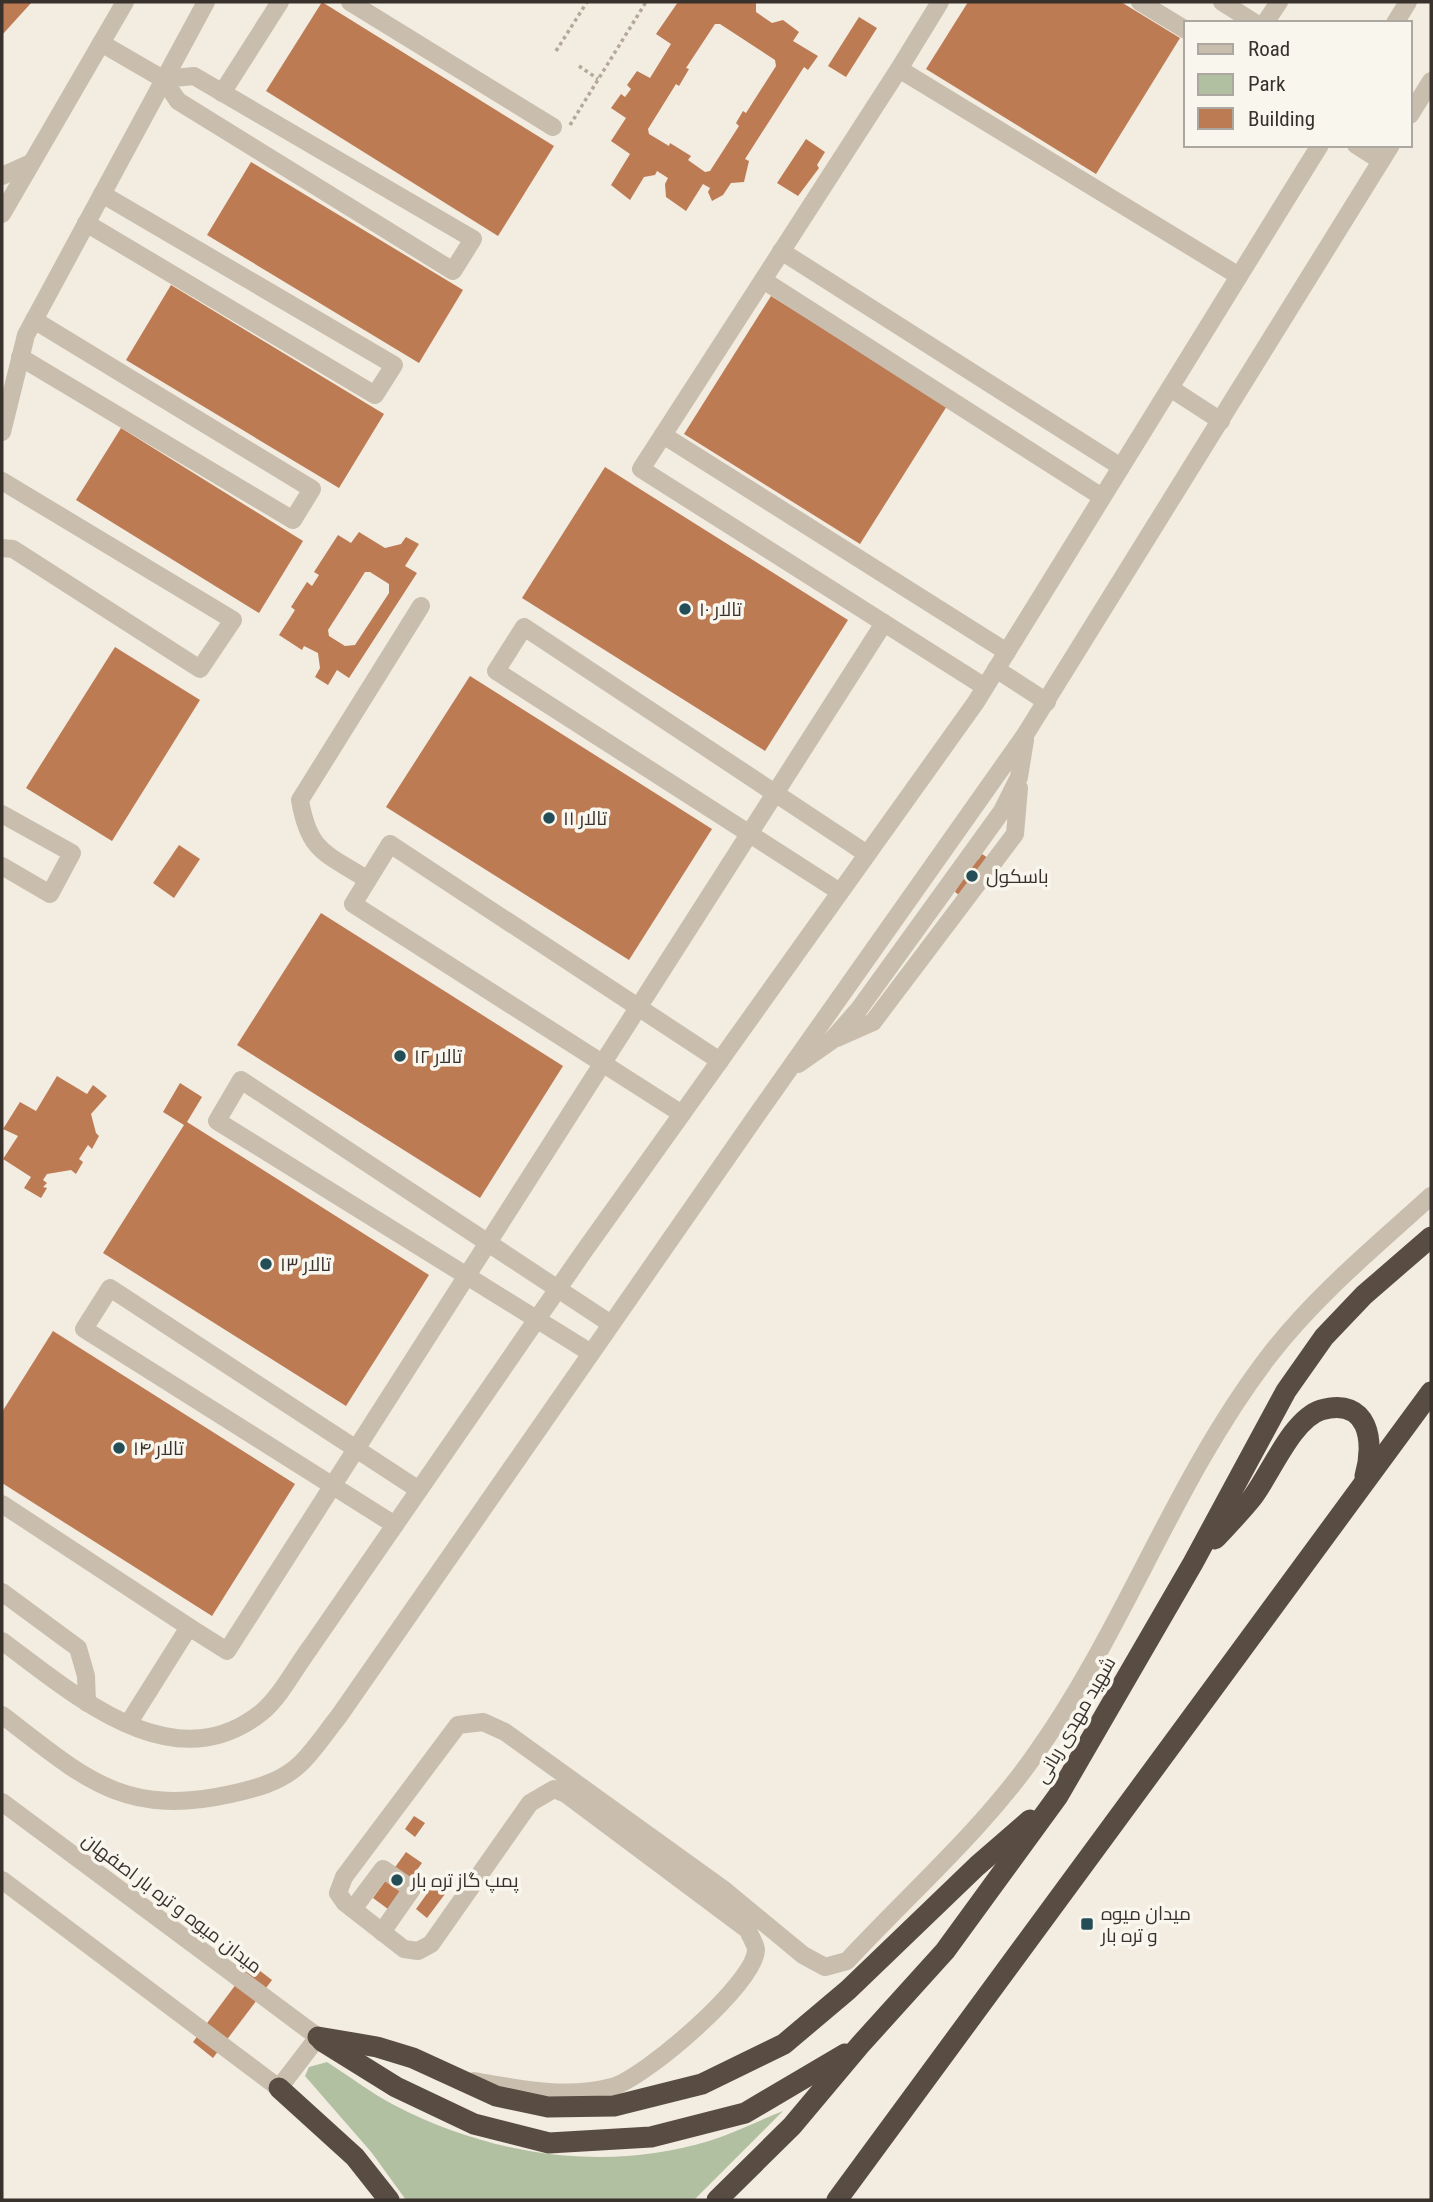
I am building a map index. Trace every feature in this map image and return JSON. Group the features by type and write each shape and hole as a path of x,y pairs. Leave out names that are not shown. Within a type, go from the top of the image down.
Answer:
{"highway":[{"name":"شهید مهدی ربانی","path":"717,2200 792,2126 860,2045 945,1951 1058,1796 1193,1563 1286,1391 1324,1337 1364,1295 1431,1237"},
{"path":"837,2200 1431,1392"},
{"path":"1193,1563 1252,1497 1298,1426 1320,1410 1342,1408 1360,1418 1370,1435 1371,1454 1362,1484"},
{"path":"318,2037 377,2047 456,2077 496,2096 548,2107 614,2106 702,2084 784,2044 848,1990 977,1866 1058,1796"},
{"path":"318,2037 396,2087 474,2124 549,2143 651,2137 745,2113 860,2045"},
{"path":"279,2088 355,2157 389,2200"}],"lane":[{"path":"2,214 125,2"},
{"path":"2,432 20,357 34,320 206,2"},
{"path":"222,93 280,2"},
{"path":"350,2 553,127"},
{"path":"940,2 641,470 985,687"},
{"path":"1140,2 1184,29"},
{"path":"1222,2 1252,21"},
{"path":"1266,21 1279,2"},
{"path":"1396,21 1408,2"},
{"path":"101,43 163,79 178,101 453,271 472,239 194,76 163,79"},
{"path":"899,69 1239,276"},
{"path":"1420,104 1431,81"},
{"path":"247,143 263,117"},
{"path":"2,1642 87,1703 144,1732 184,1741 234,1729 263,1710 395,1525 558,1288 985,687 1319,147"},
{"path":"1359,147 1381,161"},
{"path":"2,1715 86,1778 140,1800 196,1802 260,1788 297,1766 339,1716 1025,735 1390,147"},
{"path":"2,176 31,163"},
{"path":"86,223 375,395 394,365 102,194"},
{"path":"781,251 1121,467"},
{"path":"763,280 1102,497"},
{"path":"20,357 293,520 313,489 34,320"},
{"path":"1170,388 1221,421"},
{"path":"663,435 1007,652"},
{"path":"2,481 233,620 200,669 13,548 2,548"},
{"path":"368,880 317,848 305,828 300,800 421,606"},
{"path":"2,1504 227,1651 884,623"},
{"path":"840,892 496,671 524,627 867,854"},
{"path":"996,669 1046,702"},
{"path":"787,1072 831,1041 873,1022 1015,834 1025,735"},
{"path":"2,814 72,853 50,894 2,866"},
{"path":"682,1114 353,904 390,844 720,1061"},
{"path":"591,1353 217,1121 242,1080 611,1324"},
{"path":"456,2077 561,2094 614,2087 648,2068 721,2005 747,1974 756,1950 748,1930 566,1794 554,1789 530,1803 431,1944 418,1951 404,1949 353,1909 338,1893 344,1877 458,1726 482,1722 505,1732 723,1889 803,1955 825,1966 847,1961 983,1823 1040,1749 1106,1639 1192,1475 1269,1357 1324,1292 1431,1196"},
{"path":"395,1525 84,1329 110,1288 419,1490"},
{"path":"2,1592 78,1648 86,1676 87,1703"},
{"path":"128,1724 189,1627"},
{"name":"میدان میوه و تره بار اصفهان","path":"2,1802 318,2037"},
{"path":"353,1909 383,1869 412,1889 382,1932"},
{"path":"2,1880 279,2088 318,2037"}],"path":[{"path":"556,51 587,2"},
{"path":"553,127 564,134 644,2"},
{"path":"579,66 598,79"}],"green space":[{"path":"327,2062 385,2100 431,2122 508,2147 548,2154 589,2157 669,2151 718,2138 783,2111 694,2200 406,2200 372,2153 305,2076 309,2067"}],"building":[{"path":"2,2 32,2 2,35"},
{"path":"322,2 554,146 498,236 266,91"},
{"path":"678,2 756,2 756,12 772,23 783,20 799,32 793,41 818,56 808,70 804,67 745,159 749,161 744,182 731,183 723,195 712,201 708,192 710,188 703,184 686,211 666,197 665,184 668,178 657,171 655,175 644,177 630,200 611,185 630,154 611,141 626,118 611,108 621,94 625,97 631,89 627,85 637,71 650,78 671,44 656,34","holes":["715,24 720,24 775,60 776,66 746,113 743,111 736,123 739,126 710,171 705,172 688,160 691,156 649,134 648,129 676,84 679,86 689,69 686,68"]},
{"path":"968,2 1121,2 1180,38 1096,174 926,69"},
{"path":"859,17 877,28 846,77 828,66"},
{"path":"806,139 825,152 817,165 819,168 798,196 777,183"},
{"path":"251,162 463,290 419,363 207,235"},
{"path":"171,285 384,414 339,488 126,360"},
{"path":"771,296 947,406 860,544 684,434"},
{"path":"121,428 303,541 259,613 76,500"},
{"name":"تالار ۱۰","path":"605,467 848,620 765,751 522,598"},
{"path":"359,532 385,548 401,544 406,537 419,544 405,566 417,573 349,678 337,670 328,685 315,677 320,668 318,653 304,646 302,650 279,635 295,610 291,607 307,582 312,586 319,575 314,572 338,535 351,543","holes":["365,572 370,572 389,584 389,593 355,645 345,646 329,636 328,630"]},
{"path":"115,647 200,700 112,841 26,788"},
{"name":"تالار ۱۱","path":"470,676 712,829 629,960 386,807"},
{"path":"179,845 200,859 174,898 153,883"},
{"name":"باسكول","path":"982,854 988,858 959,895 955,892 959,883 975,858 978,860"},
{"name":"تالار ۱۲","path":"321,913 563,1066 480,1198 237,1045"},
{"path":"57,1076 87,1094 93,1085 107,1096 91,1114 99,1136 92,1149 88,1145 79,1159 83,1162 76,1174 71,1170 47,1174 43,1180 47,1183 43,1187 47,1188 41,1198 24,1188 31,1177 3,1159 18,1136 3,1129 20,1102 36,1111"},
{"name":"تالار ۱۳","path":"180,1083 202,1097 187,1122 429,1275 346,1406 103,1253 184,1125 163,1112"},
{"name":"تالار ۱۴","path":"53,1331 295,1484 212,1616 2,1483 2,1412"},
{"path":"414,1816 425,1823 415,1837 405,1829"},
{"name":"پمپ گاز تره بار","path":"406,1852 422,1863 388,1909 373,1898"},
{"path":"439,1877 451,1886 427,1918 416,1909"},
{"path":"251,1964 272,1980 213,2058 193,2042"}],"place":[{"name":"تالار ۱۰","path":"685,609"},
{"name":"تالار ۱۱","path":"549,818"},
{"name":"باسكول","path":"972,876"},
{"name":"تالار ۱۲","path":"400,1056"},
{"name":"تالار ۱۳","path":"266,1264"},
{"name":"تالار ۱۴","path":"119,1448"},
{"name":"پمپ گاز تره بار","path":"397,1880"},
{"name":"میدان میوه و تره بار","path":"1087,1924"}]}
